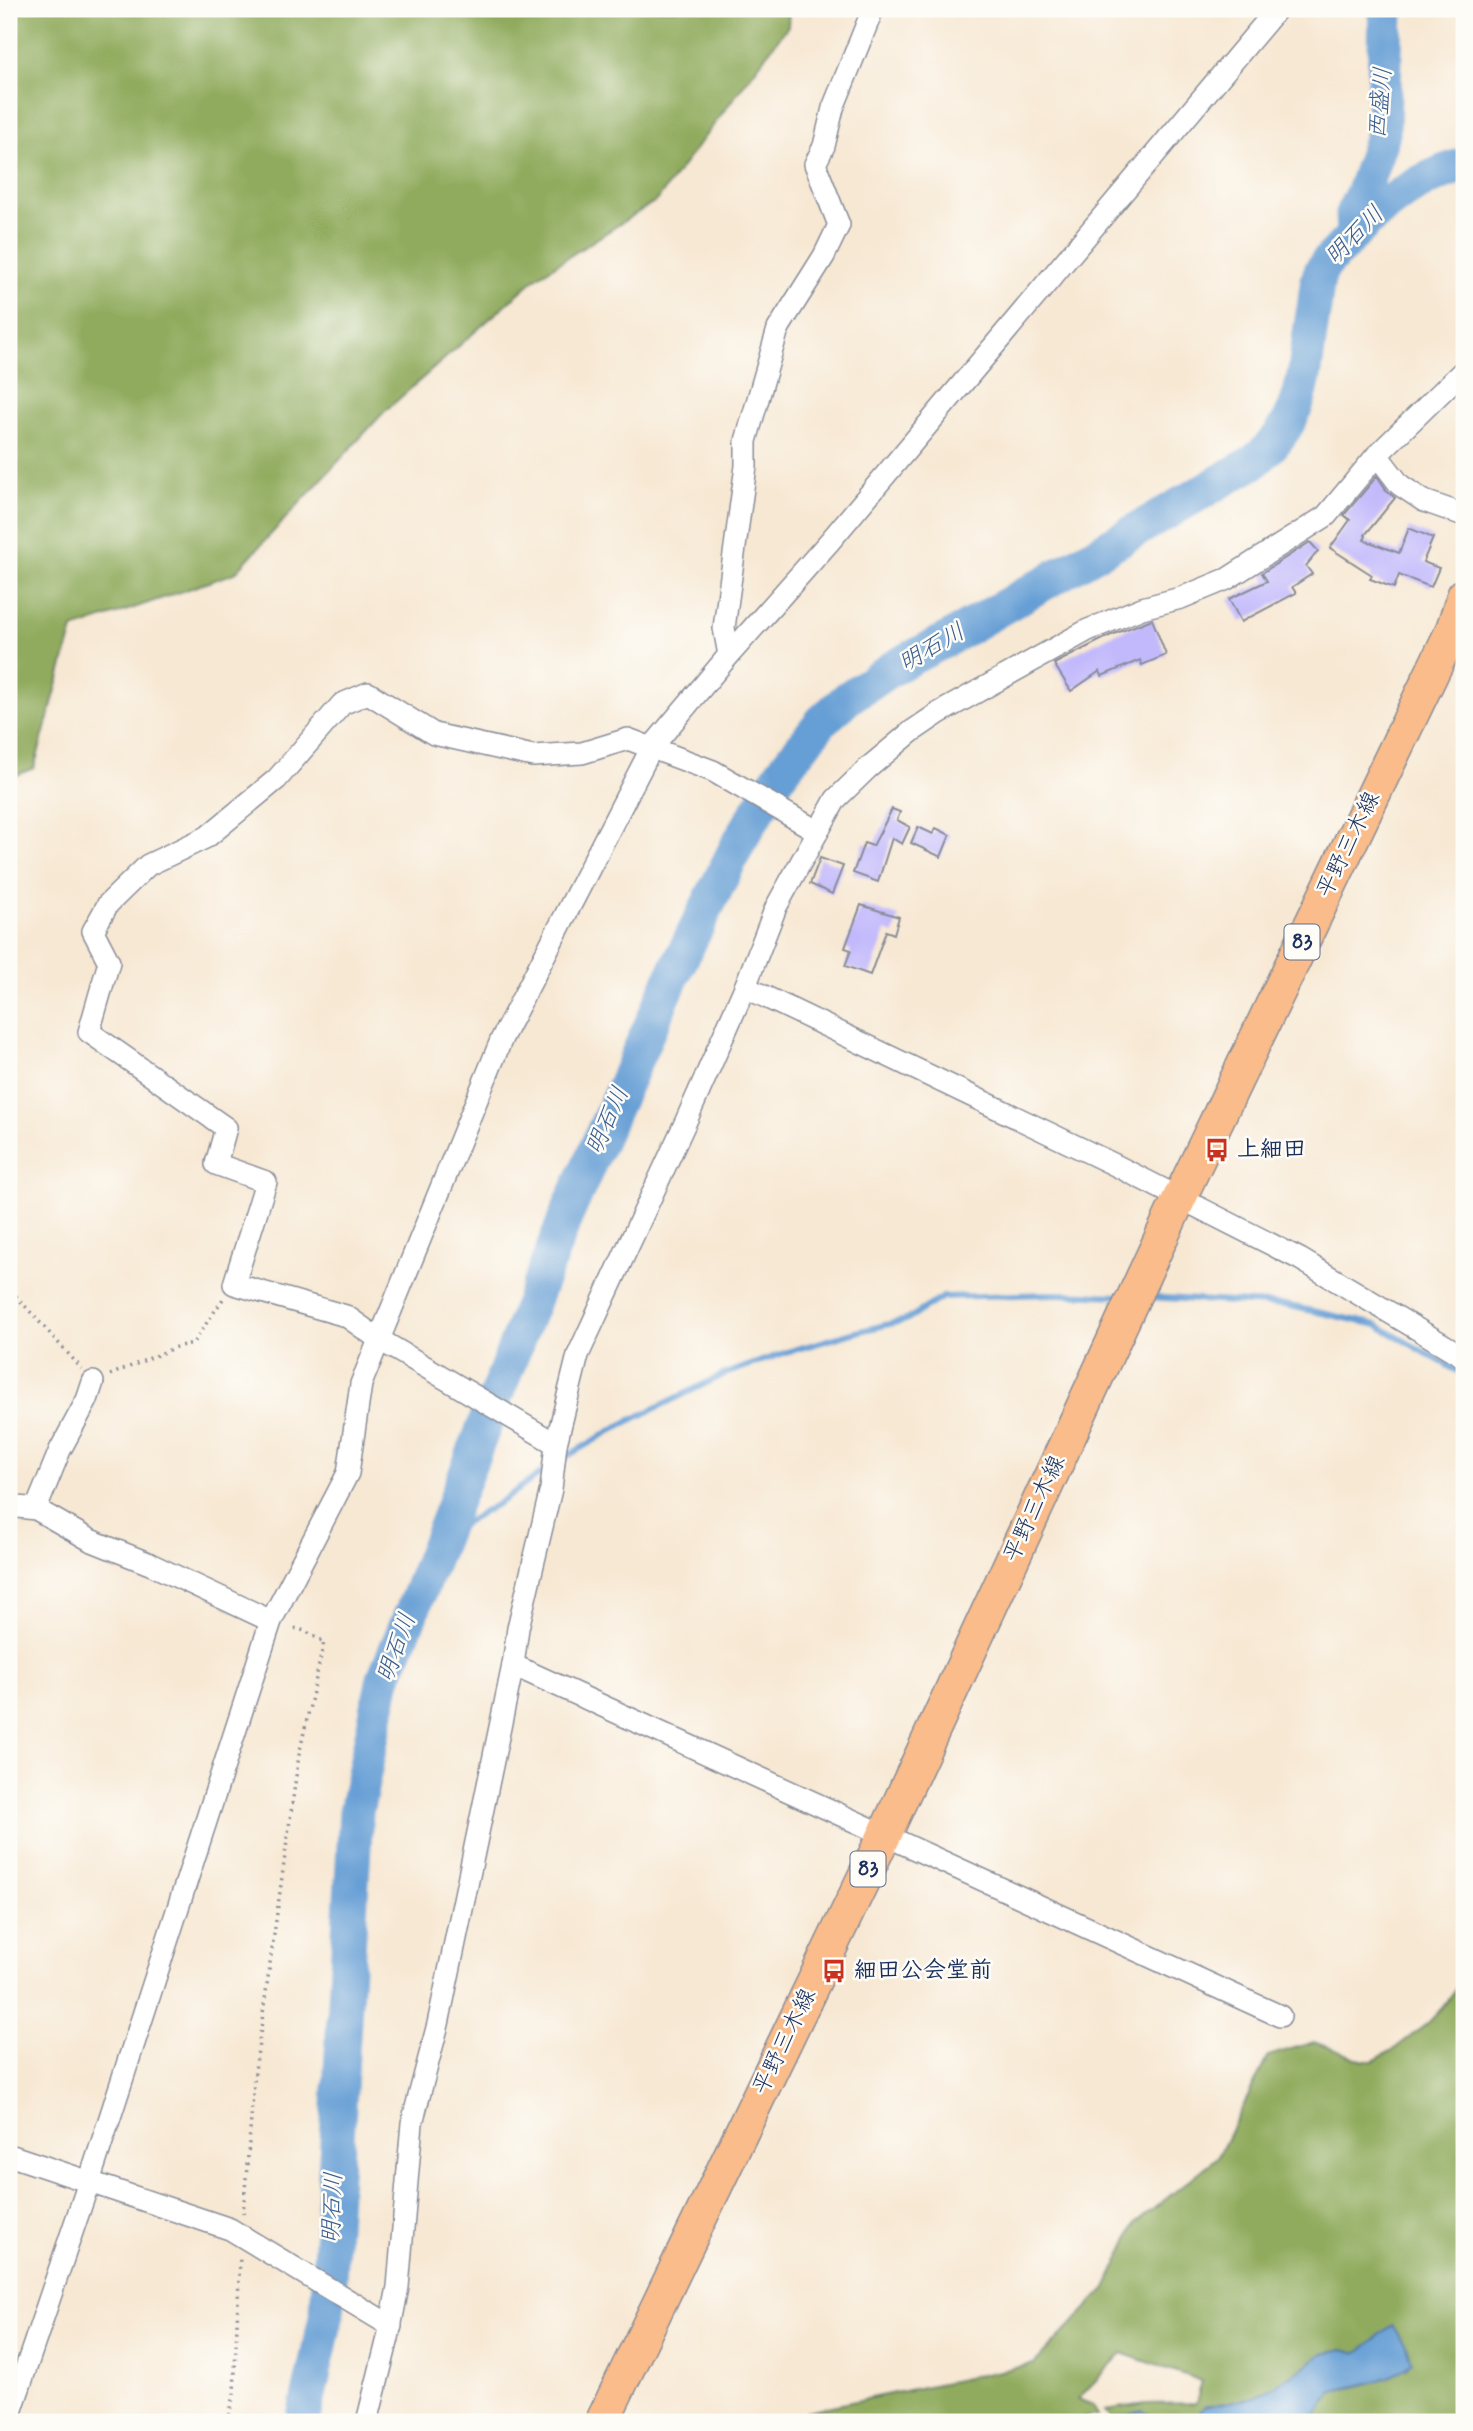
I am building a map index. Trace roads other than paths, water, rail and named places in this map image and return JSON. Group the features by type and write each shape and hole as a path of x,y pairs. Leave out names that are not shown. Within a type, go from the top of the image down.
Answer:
{"main road":[{"name":"平野三木線","path":"602,2422 885,1835 1180,1197 1452,631 1464,595"}],"street":[{"path":"729,654 724,628 746,466 746,441 778,329 824,256 839,225 815,164 824,146 833,108 873,9"},
{"path":"9,2418 89,2182 271,1621 348,1473 361,1384 502,1038 652,747 729,654 843,527 1276,9"},
{"path":"367,2422 398,2287 412,2123 438,2024 513,1665 518,1628 551,1489 556,1444 578,1354 681,1134 745,987 775,907 836,799 911,732 939,713 1088,630 1227,579 1326,516 1377,455 1464,370"},
{"path":"1377,455 1400,485 1424,501 1464,515"},
{"path":"556,1444 380,1340 346,1316 234,1284 266,1182 216,1164 226,1128 89,1032 109,962 93,930 108,904 148,865 207,837 277,779 342,704 368,693 434,734 533,756 582,753 628,739 713,771 817,831"},
{"path":"745,987 1180,1197 1300,1259 1464,1357"},
{"path":"36,1509 60,1450 87,1400 93,1382"},
{"path":"9,1506 36,1509 90,1539 271,1621"},
{"path":"513,1665 1280,2016"},
{"path":"9,2155 230,2229 391,2326"}],"water":[{"path":"1392,2325 1408,2349 1412,2363 1386,2378 1333,2391 1319,2411 1307,2421 1188,2422 1204,2407 1255,2397 1323,2353 1344,2349 1358,2353"},
{"path":"1142,2411 1164,2422 1113,2422 1113,2419"}],"waterway":[{"name":"西盛川","path":"1353,234 1352,214 1364,189 1383,133 1386,9"},
{"name":"明石川","path":"303,2422 327,2313 356,1812 384,1678 566,1216 674,973 739,842 780,774 822,721 849,697 894,667 946,640 1254,462 1272,445 1294,410 1305,373 1317,284 1324,266 1365,223 1395,199 1428,179 1464,165"},
{"path":"559,1461 617,1427 725,1374 787,1352 906,1320 943,1297 1051,1294 1124,1296"},
{"path":"1146,1297 1285,1305 1377,1325 1464,1375"},
{"path":"440,1538 499,1503 547,1469"}],"place":[{"name":"上細田","path":"1217,1150"},
{"name":"細田公会堂前","path":"834,1971"}]}
